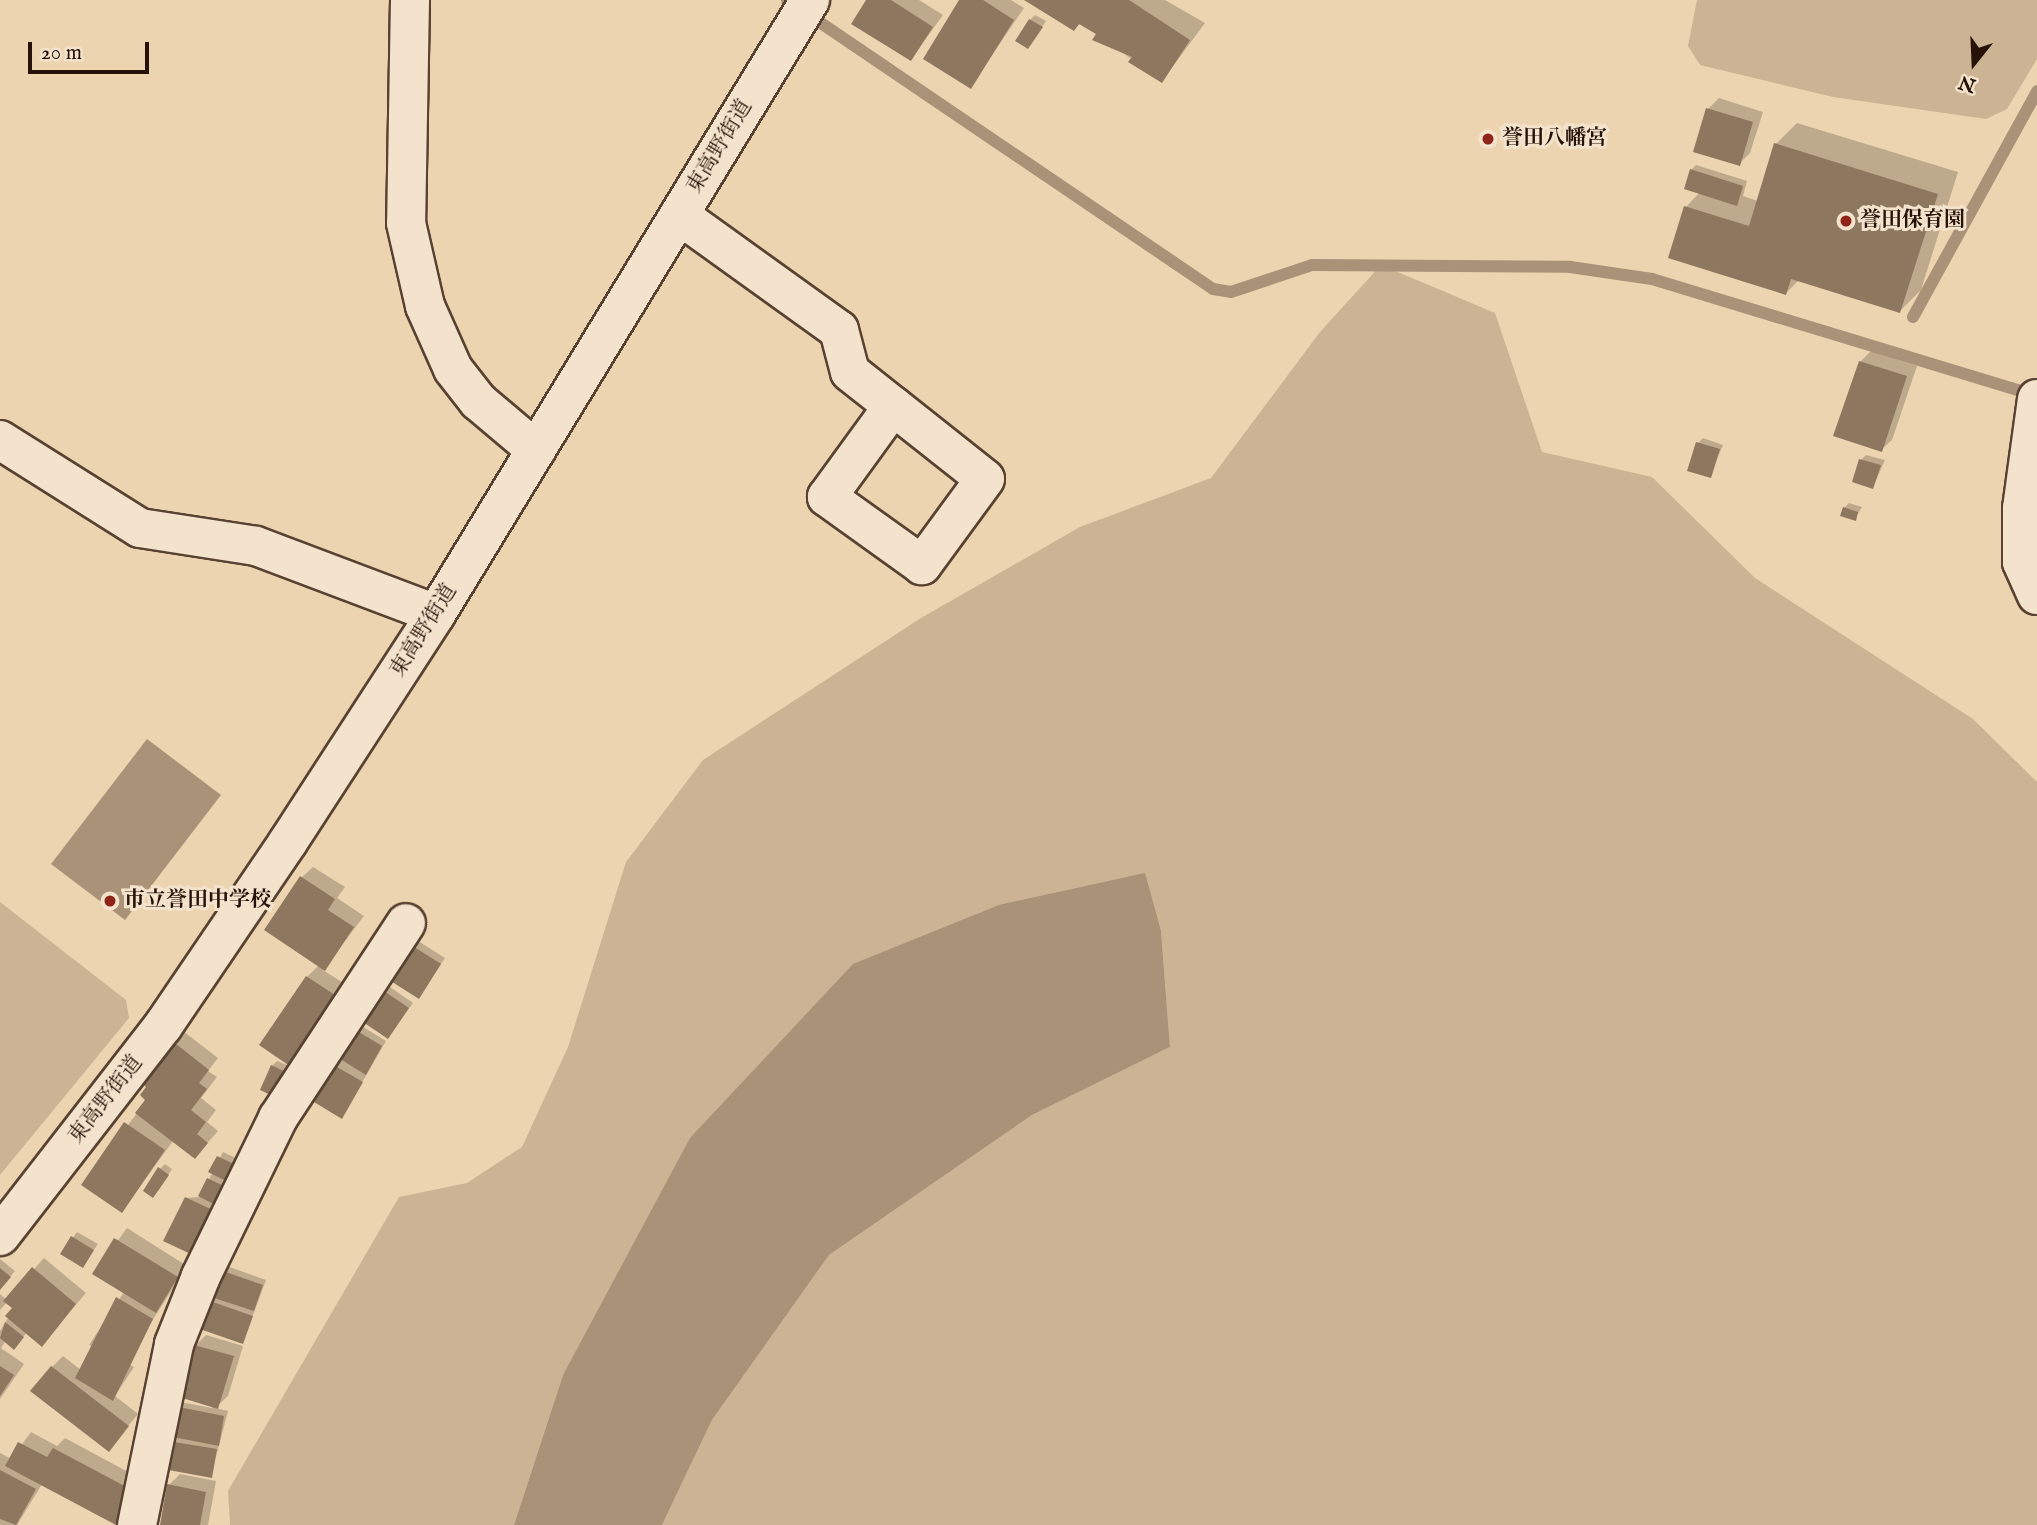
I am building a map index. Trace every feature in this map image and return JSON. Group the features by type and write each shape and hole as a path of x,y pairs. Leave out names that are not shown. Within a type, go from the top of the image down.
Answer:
{"street":[{"path":"410,0 406,223 425,306 453,369 478,401 536,450"},
{"name":"東高野街道","path":"0,1236 163,1026 436,614 806,7"},
{"path":"680,215 839,330 850,372 893,405"},
{"path":"2037,399 2022,508 2022,562 2037,594"},
{"path":"0,440 140,528 256,546 436,614"},
{"path":"136,1525 174,1344 201,1276 278,1118 407,923"}],"shaded area":[{"path":"1697,0 2037,0 2037,59 2007,109 1986,119 1833,97 1700,65 1688,46"},
{"path":"1381,265 1495,313 1542,452 1652,477 1755,578 1973,719 2037,782 2037,1525 662,1525 712,1420 829,1255 1032,1115 1170,1047 1161,931 563,1375 514,1525 230,1525 228,1491 399,1197 467,1183 522,1147 568,1047 626,862 703,760 921,618 1080,527 1211,478 1320,332"},
{"path":"147,739 221,795 125,920 51,864"},
{"path":"1145,873 1161,931 1170,1047 1032,1115 829,1255 712,1420 662,1525 514,1525 563,1375 690,1138 853,964 999,905"},
{"path":"0,902 126,1000 129,1018 0,1175"}],"building":[{"path":"866,0 891,0 933,27 911,61 851,24"},
{"path":"959,0 983,0 1014,20 971,89 923,59"},
{"path":"1024,0 1129,0 1190,40 1162,83 1128,62 1132,57 1092,40 1096,34 1079,24 1074,31"},
{"path":"1029,19 1043,27 1028,49 1015,41"},
{"path":"1706,108 1753,122 1740,166 1693,152"},
{"path":"1774,143 1938,194 1900,313 1791,279 1786,295 1668,258 1684,206 1749,226"},
{"path":"1690,169 1743,186 1737,206 1684,189"},
{"path":"1859,361 1907,376 1882,452 1833,436"},
{"path":"1696,442 1720,449 1711,478 1687,471"},
{"path":"1859,459 1881,465 1873,489 1852,482"},
{"path":"1843,507 1858,512 1856,521 1840,516"},
{"path":"300,876 335,899 328,910 354,927 325,971 264,930"},
{"path":"408,943 441,964 419,999 386,978"},
{"path":"306,976 344,1001 297,1071 259,1045"},
{"path":"381,989 409,1008 388,1039 360,1020"},
{"path":"349,1026 382,1046 366,1075 332,1054"},
{"path":"171,1040 209,1070 199,1083 207,1089 191,1110 206,1122 197,1134 208,1143 195,1159 135,1113 145,1100 140,1095 146,1087 139,1081"},
{"path":"330,1063 363,1082 342,1119 309,1099"},
{"path":"271,1065 290,1074 279,1099 260,1090"},
{"path":"124,1122 165,1150 122,1213 81,1185"},
{"path":"217,1156 240,1167 232,1184 208,1172"},
{"path":"158,1167 169,1175 153,1198 143,1191"},
{"path":"207,1178 230,1189 221,1208 198,1196"},
{"path":"185,1197 217,1212 195,1256 163,1241"},
{"path":"71,1236 94,1250 83,1268 60,1254"},
{"path":"114,1238 178,1277 156,1313 92,1274"},
{"path":"32,1267 76,1304 42,1347 5,1316 12,1308 3,1301"},
{"path":"0,1268 11,1277 0,1290"},
{"path":"214,1268 263,1285 254,1311 205,1295"},
{"path":"116,1297 153,1319 113,1401 75,1378"},
{"path":"204,1299 253,1316 243,1344 194,1327"},
{"path":"5,1322 24,1337 14,1350 0,1338"},
{"path":"194,1345 234,1356 218,1409 179,1397"},
{"path":"0,1366 14,1375 0,1396"},
{"path":"51,1366 129,1426 109,1452 30,1391"},
{"path":"174,1406 224,1416 219,1446 168,1436"},
{"path":"168,1441 217,1449 212,1478 163,1469"},
{"path":"18,1442 47,1457 53,1448 134,1491 116,1525 5,1466"},
{"path":"0,1470 36,1489 16,1525 0,1519"},
{"path":"167,1484 206,1492 200,1525 160,1525"}],"waterway":[{"path":"787,0 1213,289 1231,292 1312,265 1570,267 1652,279 2036,396"},
{"path":"1913,317 2037,91"}],"place":[{"name":"誉田八幡宮","path":"1488,139"},
{"name":"誉田保育園","path":"1846,221"},
{"name":"市立誉田中学校","path":"110,901"}]}
